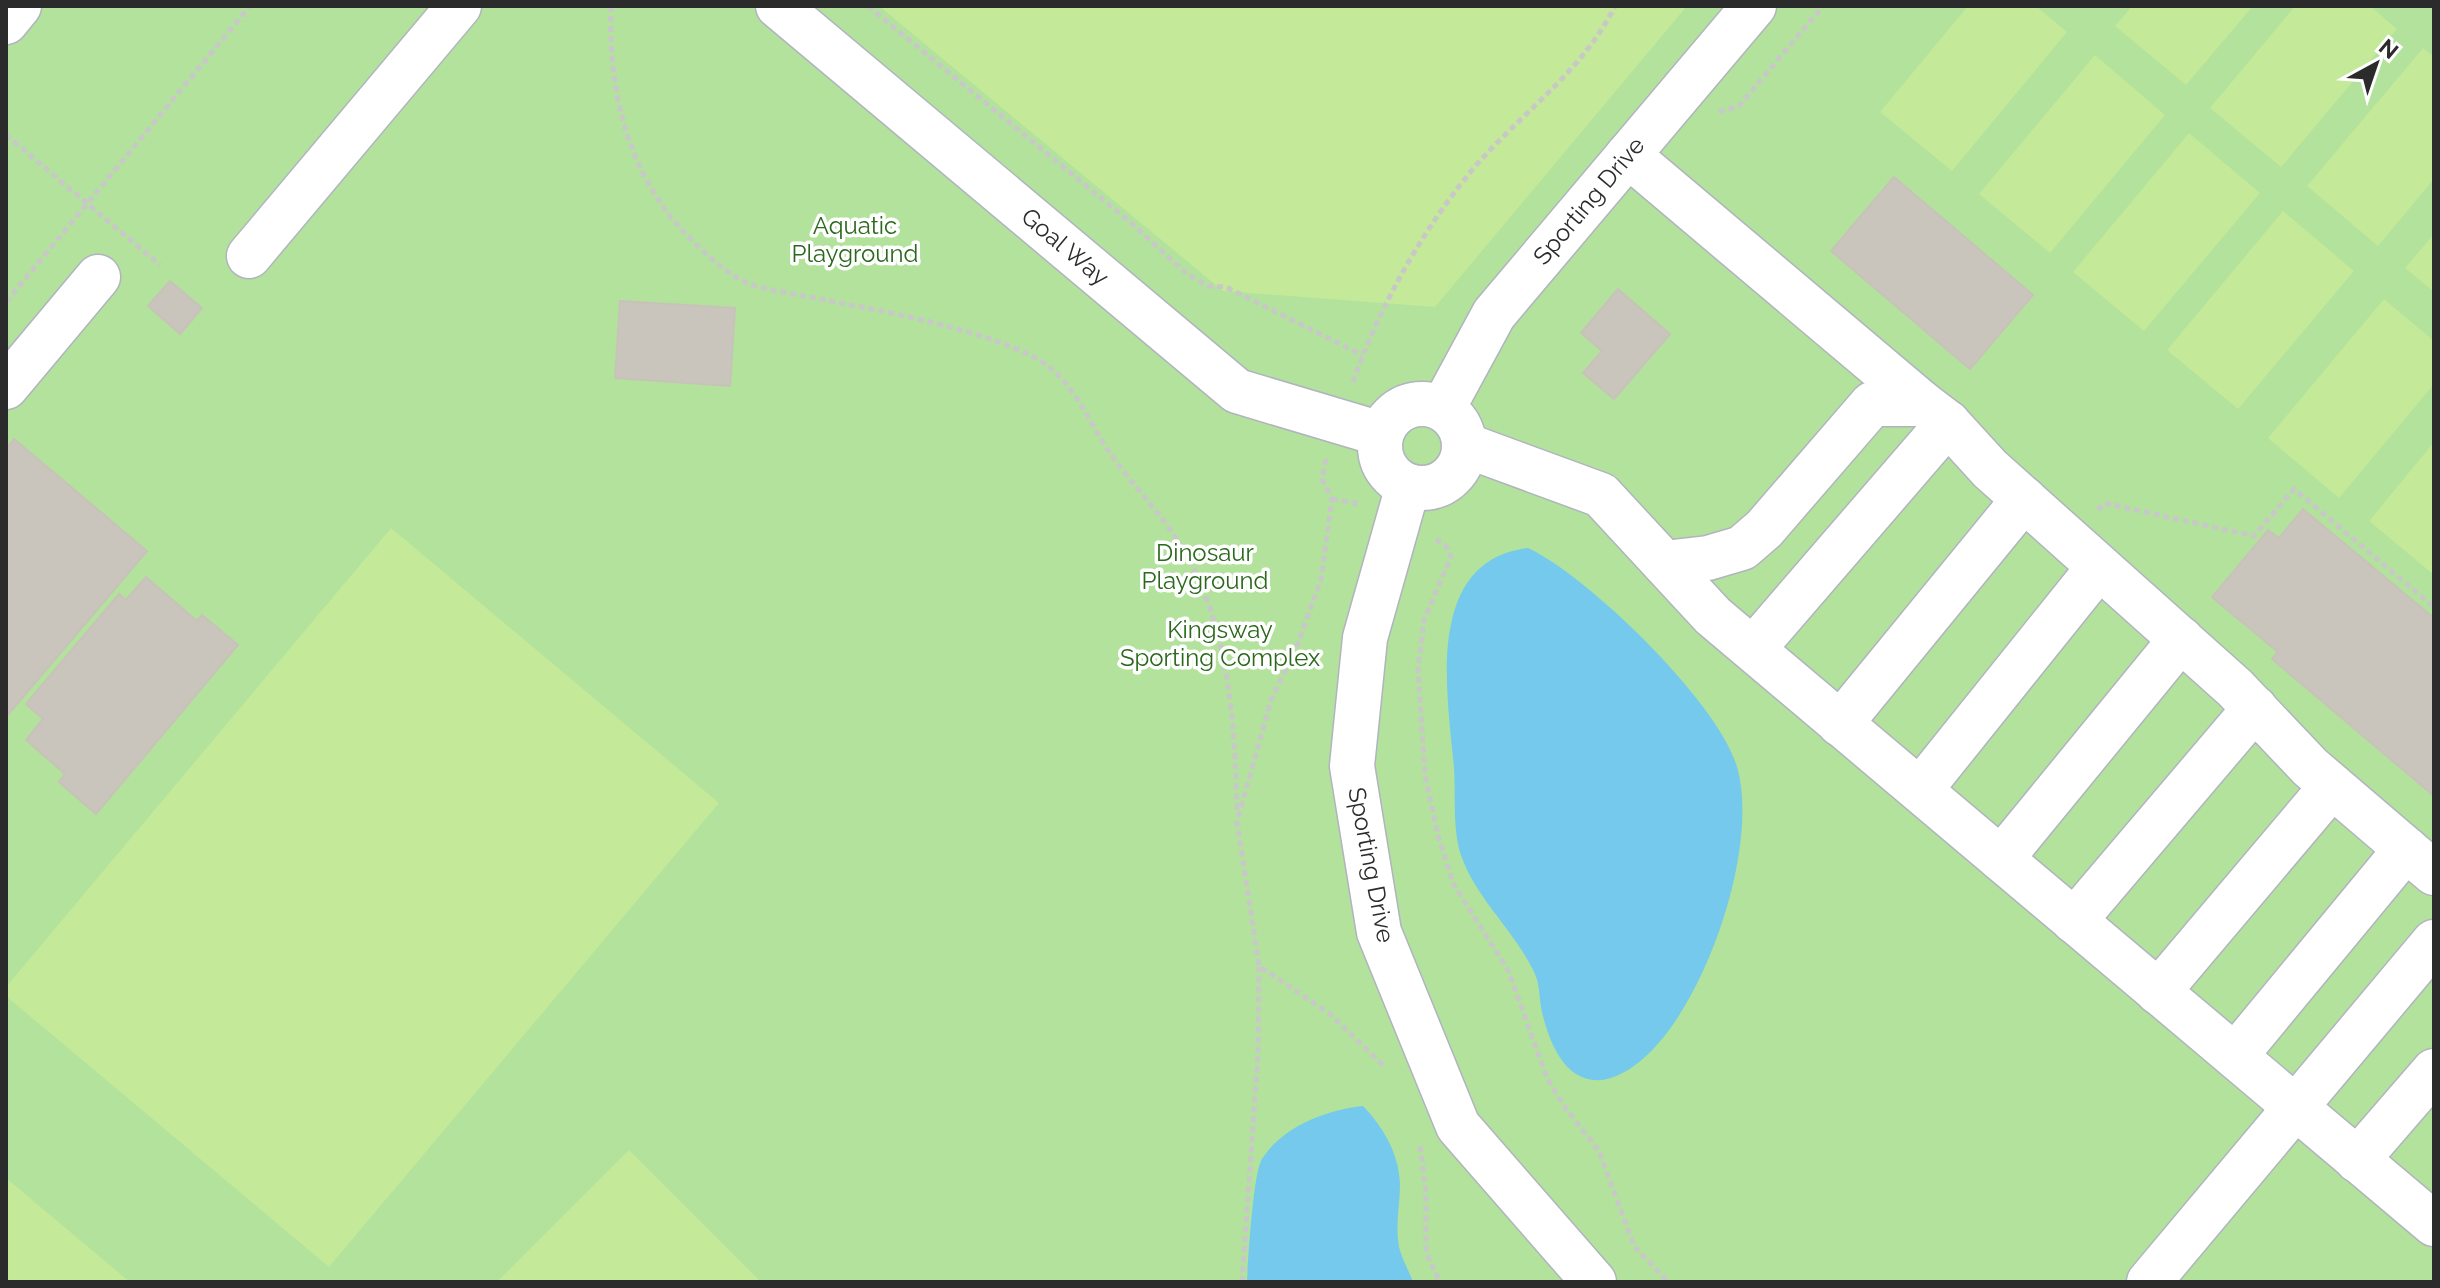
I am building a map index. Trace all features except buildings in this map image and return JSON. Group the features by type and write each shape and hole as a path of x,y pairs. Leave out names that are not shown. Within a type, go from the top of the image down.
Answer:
{"lane":[{"path":"6,22 19,6"},
{"path":"249,256 459,6"},
{"name":"Goal Way","path":"778,6 1237,391 1381,434"},
{"name":"Sporting Drive","path":"1454,426 1494,314 1754,6"},
{"path":"1628,155 1936,414 2024,499 2255,708 2332,786 2420,861 2235,1056"},
{"path":"6,387 98,277"},
{"path":"1454,426 1456,471 1447,481 1404,500 1379,450 1387,420 1413,403 1454,426 1601,495 1713,616 2434,1223"},
{"path":"1664,563 1742,548 1764,529 1872,404 1936,414"},
{"path":"1753,649 1936,414"},
{"path":"1840,724 2024,499"},
{"name":"Sporting Drive","path":"1404,500 1365,638 1352,766 1379,932 1458,1126 1594,1282"},
{"path":"1920,790 2099,567"},
{"path":"2001,859 2181,639"},
{"path":"2074,921 2255,708"},
{"path":"2158,992 2332,786"},
{"path":"2149,1282 2434,942"},
{"path":"2357,1160 2434,1071"}],"path":[{"path":"6,302 250,6"},
{"path":"611,6 610,46 620,110 641,172 663,211 723,268 740,281 758,287 912,320 1025,353 1056,372 1080,398 1103,442 1179,542 1203,587 1221,650 1236,745 1237,822"},
{"path":"868,6 1130,222 1187,274 1208,286 1226,287 1363,352 1380,314 1434,223 1460,186 1561,83 1600,37 1615,6"},
{"path":"6,135 160,265"},
{"path":"2092,517 2104,503 2254,536 2294,489 2434,607"},
{"path":"1404,500 1447,547 1451,557 1424,620 1418,669 1425,775 1454,885 1508,970 1547,1078 1599,1151 1634,1246 1668,1282"},
{"path":"1242,1282 1258,1054 1259,966"}],"green space":[{"name":"Kingsway Sporting Complex","path":"6,6 2434,6 2434,1282 6,1282"},
{"path":"879,6 1687,6 1435,307 1223,291"},
{"path":"1968,6 2036,6 2067,32 1952,171 1880,112"},
{"path":"2132,6 2253,6 2186,85 2115,26"},
{"path":"2295,6 2370,6 2397,29 2281,167 2210,108"},
{"path":"2423,48 2434,57 2434,179 2378,246 2307,186"},
{"path":"2095,55 2165,115 2050,253 1979,194"},
{"path":"2189,133 2260,193 2144,331 2073,272"},
{"path":"2283,211 2354,271 2238,409 2167,350"},
{"path":"2434,234 2434,292 2405,268"},
{"path":"2384,299 2434,341 2434,384 2339,498 2268,438"},
{"path":"2434,442 2434,575 2369,521"},
{"path":"391,528 719,803 329,1267 6,996 6,987"},
{"path":"629,1150 761,1282 497,1282"},
{"path":"6,1178 130,1282 6,1282"}],"water":[{"path":"1528,548 1583,585 1616,613 1679,677 1725,740 1737,767 1742,800 1741,838 1734,879 1707,962 1688,1000 1667,1032 1645,1057 1621,1074 1603,1080 1576,1074 1558,1055 1544,1020 1535,974 1469,874 1457,837 1448,703 1449,634 1457,603 1472,577 1495,558"},
{"path":"1363,1106 1383,1132 1397,1162 1400,1184 1399,1247 1413,1282 1247,1282 1254,1199 1262,1159 1281,1138 1306,1122 1334,1111"}],"park label":[{"name":"Aquatic Playground","path":"855,240"},
{"name":"Dinosaur Playground","path":"1205,567"}]}
